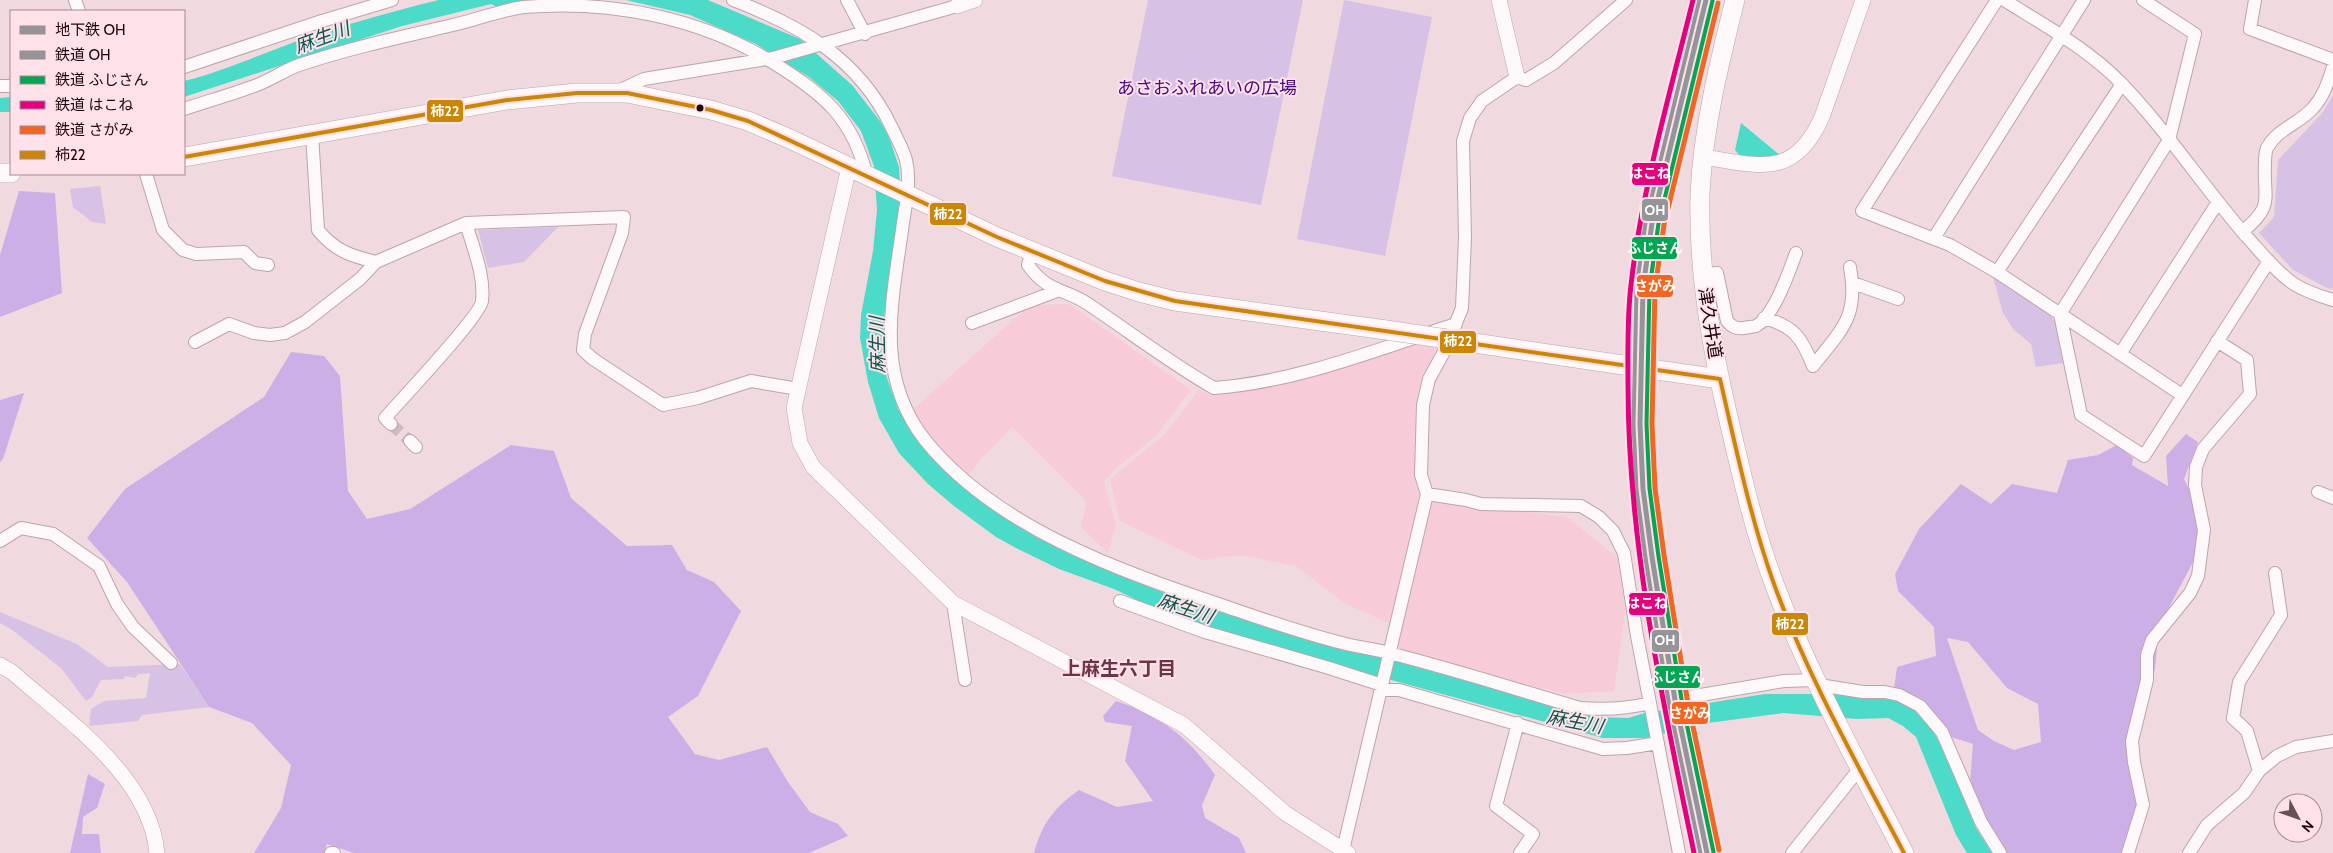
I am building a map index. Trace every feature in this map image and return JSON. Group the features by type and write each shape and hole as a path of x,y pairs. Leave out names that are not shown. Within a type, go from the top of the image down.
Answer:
{"main road":[{"name":"津久井道","path":"1735,0 1713,91 1703,157 1700,196 1702,274 1720,380 1755,528 1782,603 1837,722 1904,853"},
{"path":"185,157 507,100 616,92 702,108 748,121 1032,251 1139,292 1175,300 1720,380"}],"street":[{"path":"185,67 392,0"},
{"path":"733,0 818,46 852,69 884,113 906,161 907,195 892,293 890,331 891,358 896,386 904,407 923,437 945,463 1006,513 1095,557 1151,581 1287,627 1580,708 1628,709 1651,704"},
{"path":"847,0 865,34"},
{"path":"616,92 644,78 770,58 865,34 975,0"},
{"path":"1499,0 1517,77"},
{"path":"1517,77 1526,80 1554,63 1626,0"},
{"path":"1703,157 1766,165 1778,164 1799,153 1814,134 1822,117 1864,0"},
{"path":"1997,0 1862,211 1934,238 1997,272 2182,395"},
{"path":"2004,0 2104,66 2122,84 2218,202 2269,261 2294,284 2333,300"},
{"path":"1934,238 2084,0"},
{"path":"2143,0 2195,34 2169,140 2060,314 2080,414 2144,456 2269,261"},
{"path":"2255,0 2250,29 2333,60"},
{"path":"185,109 258,84 297,66 356,48 524,7 579,2 631,8 686,21 770,58 816,91 841,117 861,152 867,177"},
{"path":"2243,232 2262,214 2267,201 2264,175 2266,150 2274,137 2313,109 2324,93 2333,67"},
{"path":"849,167 794,408 800,443 813,467 953,603 1184,725 1285,813 1346,851 1382,685 1427,494 1421,475 1423,404 1429,379 1462,308 1465,238 1463,141 1470,118 1482,101 1517,77"},
{"path":"1997,272 2122,84"},
{"path":"312,134 318,230 328,242 348,255 376,262"},
{"path":"146,175 163,230 183,250 196,254 244,252 256,263 268,265"},
{"path":"2120,354 2218,202"},
{"path":"195,342 229,324 262,334 285,333 306,322 360,278 376,262 466,223 624,217 622,233 585,334 583,350 593,359 663,405 691,399 751,380 798,389"},
{"path":"391,424 385,418 470,322 482,304 482,282 466,223"},
{"path":"1032,251 1028,265 1036,276 1057,291 1086,302 1214,388 1233,387 1311,370 1456,324"},
{"path":"1702,274 1717,273 1727,321 1732,327 1739,329 1754,327 1764,318 1786,279 1796,253"},
{"path":"1764,318 1778,322 1793,330 1800,338 1812,366 1847,324 1851,312 1853,283 1850,267"},
{"path":"1853,283 1898,299"},
{"path":"972,324 1057,291"},
{"path":"2128,853 2143,804 2134,762 2132,741 2147,680 2147,654 2152,640 2190,592 2198,576 2204,530 2195,485 2196,467 2203,449 2250,394 2247,360 2217,341"},
{"path":"1427,494 1481,504 1581,506 1599,517 1613,531 1624,554 1637,636 1679,853"},
{"path":"0,541 21,528 53,534 99,566 116,604 133,627 171,663"},
{"path":"2259,771 2247,731 2233,718 2239,682 2281,615 2274,573"},
{"path":"1120,601 1205,632 1603,749 1627,748 1658,740"},
{"path":"953,603 964,680"},
{"path":"0,665 12,672 101,751 124,775 147,812 156,840 157,853"},
{"path":"1688,697 1784,680 1863,692 1885,692 1904,697 1920,706 1942,732 1981,822 2000,853"},
{"path":"1518,723 1496,806 1533,834 1520,853"},
{"path":"2189,853 2207,825 2244,793 2259,771 2277,756 2296,747 2333,741"},
{"path":"1792,853 1860,768"}],"shaded area":[{"path":"19,191 55,193 62,293 0,317 0,255"},
{"path":"1069,304 1191,390 1156,436 1114,470 1104,481 1116,525 1108,553 1081,527 1087,502 1012,427 982,458 968,476 950,463 909,413 1030,305"},
{"path":"1414,343 1432,345 1435,352 1432,361 1423,373 1418,392 1415,477 1419,495 1391,624 1346,604 1296,566 1241,555 1202,560 1120,521 1110,479 1165,434 1199,390 1207,394 1222,394 1304,378 1333,371"},
{"path":"291,352 324,356 340,376 348,491 367,519 410,509 511,445 554,451 571,498 627,546 672,545 687,570 714,582 741,611 698,696 668,717 695,754 719,760 767,747 788,782 810,812 838,824 848,836 809,853 354,853 327,844 324,853 254,853 281,808 291,765 252,723 209,707 127,582 87,538 125,489 264,397"},
{"path":"24,393 3,459 0,462 0,400"},
{"path":"2186,434 2198,442 2184,479 2201,514 2198,553 2159,626 2155,669 2128,741 2144,817 2127,853 1995,853 1969,795 1973,744 1951,737 1894,689 1897,667 1936,656 1934,627 1898,591 1895,574 1919,529 1961,484 1991,504 2012,484 2057,493 2068,460 2098,455 2117,445 2133,458 2132,465 2168,486 2166,456","holes":["1947,638 1968,642 2007,688 2038,704 2041,742 2014,750 1994,741 1978,730"]},
{"path":"1434,500 1567,517 1618,558 1625,612 1614,691 1564,694 1396,651 1430,503"},
{"path":"1116,701 1146,713 1172,729 1205,761 1215,775 1202,805 1205,818 1239,838 1246,853 1034,853 1045,824 1050,817 1056,809 1079,790 1117,807 1153,801 1125,761 1132,726 1105,722 1103,716"},
{"path":"88,774 105,784 97,808 83,817 82,834 99,834 101,853 70,853"}],"green space":[{"name":"あさおふれあいの広場","path":"1148,0 1303,0 1261,205 1112,176"},
{"path":"1344,0 1432,17 1385,256 1297,239"},
{"path":"2333,95 2333,289 2327,288 2293,270 2259,233 2274,217 2278,160 2323,112"},
{"path":"100,186 106,224 92,222 73,207 70,189"},
{"path":"558,227 524,262 488,268 478,230"},
{"path":"1993,277 2049,314 2055,321 2063,363 2036,367 2031,344 2014,330 2003,313"},
{"path":"0,612 77,644 108,667 180,664 209,707 142,715 138,721 89,726 91,709 104,701 146,698 150,673 138,674 135,678 125,676 124,679 101,680 92,697 86,701 61,668 11,629 0,623"}],"water":[{"name":"麻生川","path":"439,0 536,0 498,7 491,4 402,26 185,97 185,81 292,43 383,14"},
{"name":"麻生川","path":"626,0 708,0 800,39 852,85 880,121 889,137 899,167 901,201 884,317 883,356 887,378 898,409 919,443 930,456 970,492 1030,533 1065,547 1109,571 1192,604 1595,717 1628,718 1645,713 1765,694 1841,694 1891,699 1907,704 1927,722 1941,744 1976,828 1992,853 1967,853 1956,835 1916,737 1903,726 1888,718 1857,719 1783,713 1708,723 1645,738 1603,738 1289,652 1170,616 1114,589 1059,569 996,537 928,484 899,453 879,418 868,382 860,338 861,315 873,251 877,210 874,166 861,131 838,101 809,77 756,44 690,15"},
{"path":"10,97 10,112 0,112 0,98"},
{"path":"1741,123 1781,156 1763,158 1739,155 1735,150"}],"tunnel":[{"path":"391,424 410,441"}],"metro line":[{"name":"OH","path":"1706,0 1652,223 1643,288 1640,424 1643,489 1652,557 1675,700 1707,853"}],"rail line":[{"name":"はこね","path":"1693,0 1657,141 1642,213 1630,297 1628,385 1630,444 1640,562 1659,678 1694,853"},
{"name":"OH","path":"1700,0 1646,222 1637,288 1634,424 1637,490 1646,558 1669,701 1701,853"},
{"name":"ふじさん","path":"1712,1 1658,224 1649,289 1646,424 1649,488 1658,556 1681,699 1713,852"},
{"name":"さがみ","path":"1718,3 1664,225 1655,289 1652,424 1655,488 1664,555 1687,698 1719,850"}],"transit line":[{"name":"柿22","path":"185,157 507,100 577,93 627,93 711,110 748,121 997,237 1105,281 1175,301 1720,379"},
{"name":"柿22","path":"1720,379 1744,482 1765,559 1787,619 1818,687 1904,853"}],"district":[{"name":"上麻生六丁目","path":"1119,668"}]}
